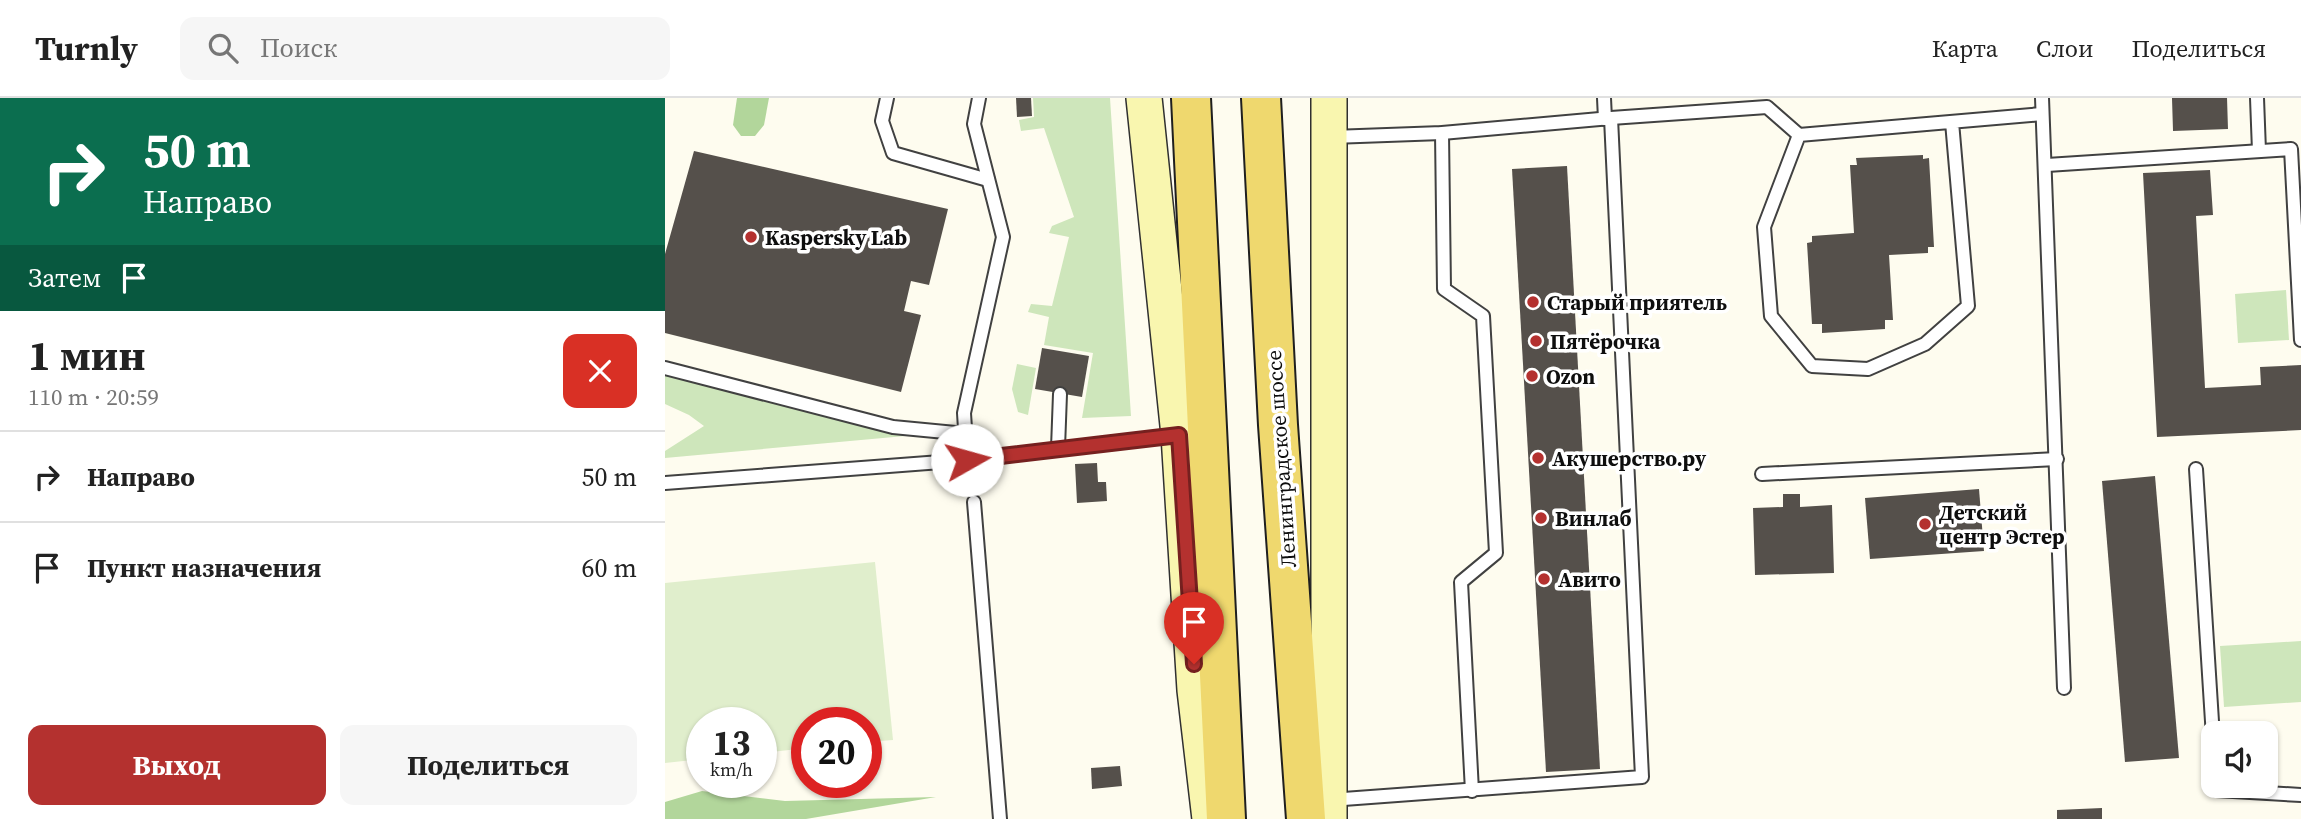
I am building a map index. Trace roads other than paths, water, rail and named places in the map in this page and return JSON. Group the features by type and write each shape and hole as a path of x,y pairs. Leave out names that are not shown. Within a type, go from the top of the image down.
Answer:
{"main road":[{"path":"1144,98 1179,435 1195,690 1210,819"},
{"path":"1191,98 1226,819"},
{"name":"Ленинградское шоссе","path":"1261,98 1278,425 1322,813"},
{"path":"1322,813 1331,136 1329,98"}],"lane":[{"path":"887,98 882,121 893,153 988,180"},
{"path":"967,460 964,413 1003,237 974,124 979,98"},
{"path":"1322,813 1472,791 1642,777 1608,119 1604,98"},
{"path":"2042,98 2047,165 2064,688"},
{"path":"2257,98 2259,151"},
{"path":"1331,136 1442,133 1767,107 1799,135 2042,114"},
{"path":"1799,135 1764,227 1771,316 1812,366 1868,369 1925,344 1968,306 1952,122"},
{"path":"1442,133 1444,289 1483,316 1496,553 1461,582 1472,791"},
{"path":"2047,165 2291,149 2301,340"},
{"path":"665,368 893,427 965,434"},
{"path":"1058,448 1060,394"},
{"path":"665,483 967,460 1179,435"},
{"path":"1762,474 2057,459"},
{"path":"2196,468 2212,721"},
{"path":"974,502 1000,819"},
{"path":"2278,794 2301,795"},
{"path":"1201,819 1210,819"}],"place":[{"name":"Kaspersky Lab","path":"751,237"},
{"name":"Старый приятель","path":"1533,302"},
{"name":"Пятёрочка","path":"1536,341"},
{"name":"Ozon","path":"1532,376"},
{"name":"Акушерство.ру","path":"1538,458"},
{"name":"Винлаб","path":"1541,518"},
{"name":"Детский центр Эстер","path":"1925,524"},
{"name":"Авито","path":"1544,579"}]}
